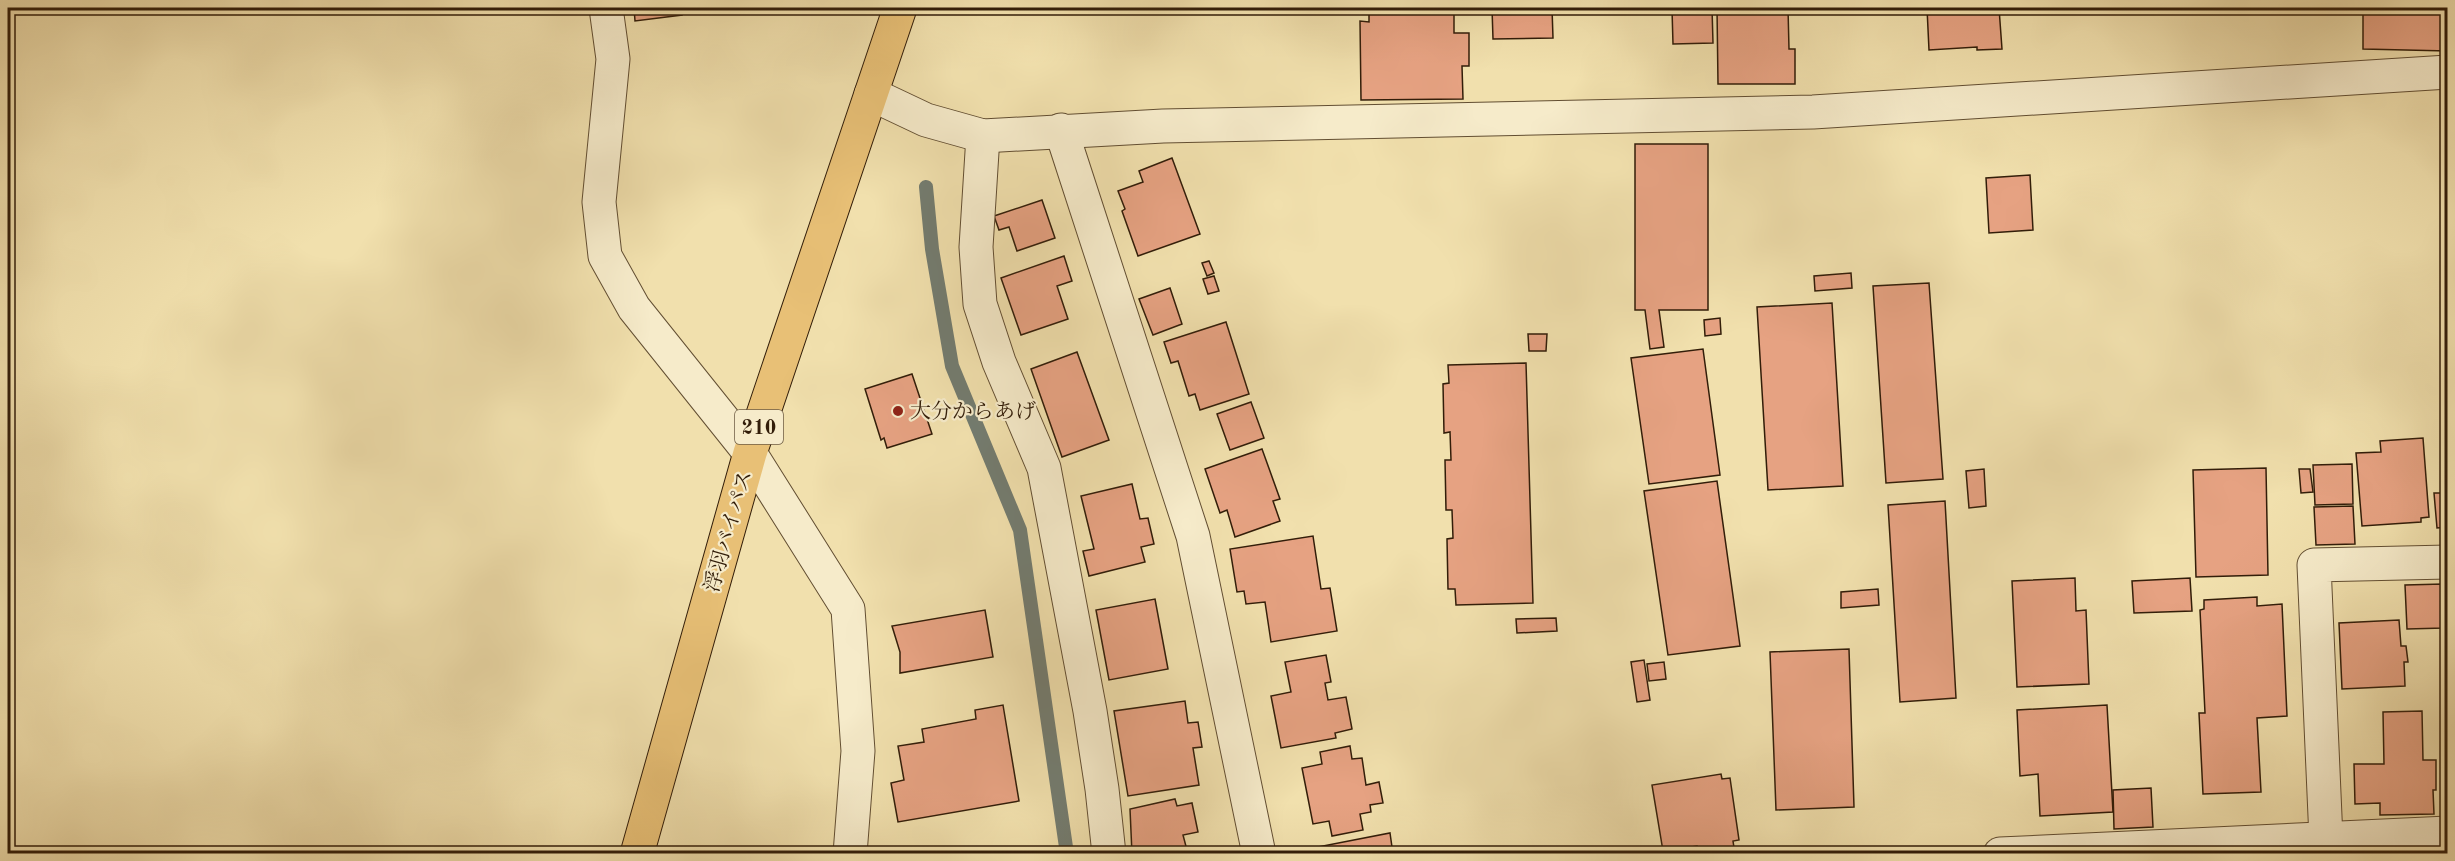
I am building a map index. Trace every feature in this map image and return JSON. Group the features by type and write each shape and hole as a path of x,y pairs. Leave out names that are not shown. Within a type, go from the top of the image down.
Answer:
{"highway":[{"name":"浮羽バイパス","path":"637,854 750,453 900,8"}],"street":[{"path":"606,8 613,59 599,202 605,256 634,308 750,453 848,609 858,751 850,854"},
{"path":"871,94 926,120 983,136 1163,126 1813,112 2448,72"},
{"path":"1061,130 1193,536 1259,854"},
{"path":"983,136 976,248 980,304 999,362 1044,468 1090,711 1109,854"},
{"path":"2326,838 2314,565 2448,562"},
{"path":"2000,854 2448,833"}],"building":[{"path":"634,8 681,8 682,15 635,21"},
{"path":"1369,8 1454,8 1454,33 1469,33 1469,66 1462,66 1463,99 1361,100 1360,21 1369,22"},
{"path":"1492,8 1552,8 1553,38 1493,39"},
{"path":"1712,8 1713,43 1673,44 1672,9"},
{"path":"1717,8 1788,8 1789,49 1795,49 1795,84 1718,84"},
{"path":"1927,8 1999,8 2002,49 1977,50 1977,47 1929,50"},
{"path":"2363,8 2448,8 2448,51 2363,49"},
{"path":"1635,144 1708,144 1708,310 1659,310 1664,347 1650,349 1645,310 1635,310"},
{"path":"1172,158 1200,234 1138,256 1122,211 1125,209 1118,191 1143,182 1139,171"},
{"path":"2030,175 2033,230 1989,233 1986,178"},
{"path":"1042,200 1055,238 1017,251 1009,227 999,230 994,216"},
{"path":"1064,256 1072,281 1057,286 1068,319 1021,335 1001,278"},
{"path":"1209,261 1214,273 1207,276 1202,263"},
{"path":"1851,273 1852,288 1815,291 1814,276"},
{"path":"1214,276 1219,291 1208,294 1203,279"},
{"path":"1929,283 1943,479 1886,483 1873,286"},
{"path":"1170,288 1182,324 1153,335 1139,299"},
{"path":"1832,303 1843,486 1768,490 1757,307"},
{"path":"1720,318 1721,334 1705,336 1704,320"},
{"path":"1226,322 1249,394 1200,410 1195,394 1189,396 1178,361 1171,363 1164,342"},
{"path":"1528,334 1547,334 1546,351 1529,351"},
{"path":"1703,349 1720,475 1649,484 1631,358"},
{"path":"1077,352 1109,440 1062,457 1031,369"},
{"path":"1526,363 1533,603 1456,605 1455,589 1448,589 1447,539 1453,538 1452,510 1446,510 1445,460 1451,460 1450,432 1444,433 1443,384 1449,383 1448,365"},
{"name":"大分からあげ","path":"912,374 932,434 887,448 884,438 881,440 865,389"},
{"path":"1251,402 1264,438 1230,450 1217,414"},
{"path":"2423,438 2429,517 2421,518 2421,522 2362,526 2356,453 2381,452 2380,441"},
{"path":"1262,449 1280,499 1273,501 1280,521 1235,537 1227,510 1220,513 1205,469"},
{"path":"2352,464 2353,504 2315,505 2313,465"},
{"path":"2266,468 2268,575 2196,577 2193,470"},
{"path":"1984,469 1986,506 1969,508 1966,471"},
{"path":"2299,469 2310,469 2313,492 2301,493"},
{"path":"1717,481 1740,646 1668,655 1644,491"},
{"path":"1132,484 1140,519 1148,518 1154,544 1141,547 1145,562 1089,576 1083,551 1094,549 1081,496"},
{"path":"2434,493 2448,493 2448,527 2437,528"},
{"path":"1945,501 1956,698 1900,702 1888,505"},
{"path":"2353,506 2355,544 2316,545 2314,507"},
{"path":"1313,536 1321,589 1330,588 1337,631 1271,642 1265,602 1246,604 1244,591 1237,592 1230,549"},
{"path":"2075,578 2076,611 2086,610 2089,684 2017,687 2012,581"},
{"path":"2190,578 2192,611 2134,613 2132,581"},
{"path":"2443,584 2444,628 2407,629 2405,585"},
{"path":"1878,589 1879,605 1841,608 1841,592"},
{"path":"2257,597 2257,606 2282,604 2287,716 2257,718 2261,792 2203,794 2199,713 2205,713 2200,610 2204,609 2204,600"},
{"path":"1155,599 1168,669 1109,680 1096,610"},
{"path":"985,610 993,657 900,673 900,652 892,626"},
{"path":"1556,618 1557,631 1517,633 1516,619"},
{"path":"2399,620 2401,646 2406,646 2408,662 2404,662 2405,686 2342,689 2339,623"},
{"path":"1849,649 1854,807 1776,810 1770,652"},
{"path":"1326,655 1331,682 1325,683 1328,700 1346,697 1352,729 1335,733 1336,738 1281,748 1271,696 1291,692 1285,662"},
{"path":"1644,660 1650,700 1637,702 1631,662"},
{"path":"1664,662 1666,679 1649,681 1647,664"},
{"path":"1185,701 1188,723 1198,722 1202,747 1193,748 1199,785 1128,796 1114,711"},
{"path":"1003,705 1019,801 898,822 891,783 904,780 898,746 924,742 922,729 976,719 975,710"},
{"path":"2107,705 2113,812 2040,816 2038,774 2020,776 2017,710"},
{"path":"2422,711 2423,760 2436,760 2436,790 2433,790 2434,814 2380,815 2380,803 2355,804 2354,764 2384,764 2383,712"},
{"path":"1350,746 1352,759 1362,758 1366,785 1379,782 1383,803 1370,805 1371,812 1360,814 1363,830 1332,836 1329,821 1313,824 1302,768 1322,764 1320,752"},
{"path":"1721,774 1722,779 1730,778 1739,840 1733,841 1735,854 1698,854 1697,846 1663,851 1652,785"},
{"path":"2151,788 2153,827 2114,829 2113,790"},
{"path":"1175,799 1177,806 1192,803 1198,832 1183,835 1188,854 1132,854 1130,809"},
{"path":"1390,833 1393,854 1297,854 1297,851"}],"waterway":[{"path":"926,187 932,249 952,366 1020,530 1067,854"}],"place":[{"name":"大分からあげ","path":"898,411"}]}
